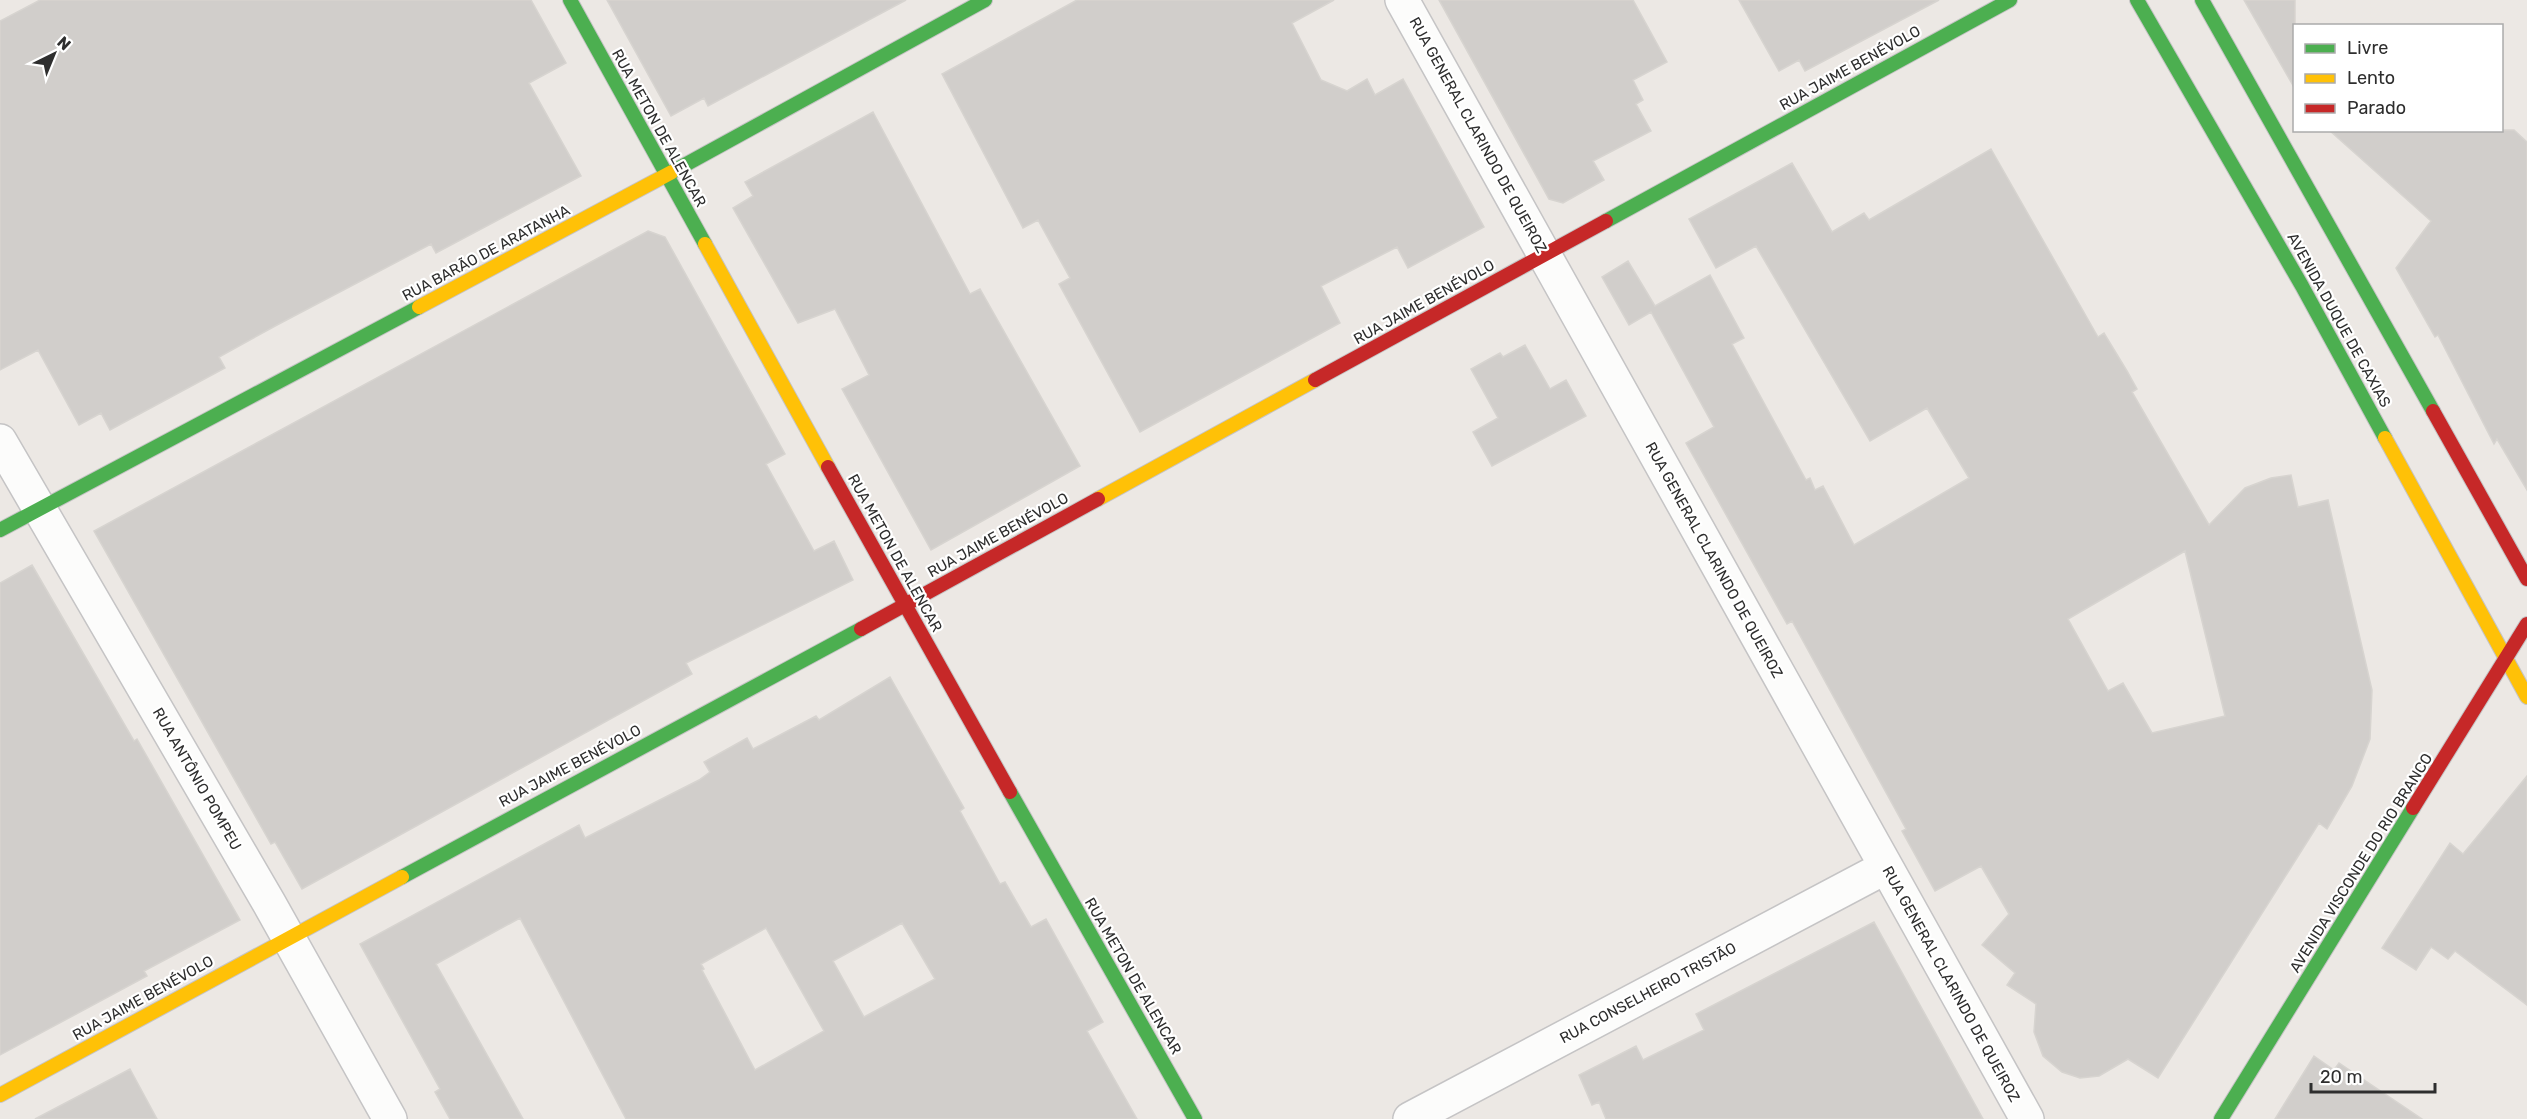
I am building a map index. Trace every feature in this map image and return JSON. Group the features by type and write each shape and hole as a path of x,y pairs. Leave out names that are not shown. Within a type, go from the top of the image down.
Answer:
{"street":[{"name":"RUA METON DE ALENCAR","path":"570,0 905,605 1195,1119"},
{"name":"RUA BARÃO DE ARATANHA","path":"0,530 666,175 985,0"},
{"name":"RUA GENERAL CLARINDO DE QUEIROZ","path":"1402,0 2027,1119"},
{"name":"RUA JAIME BENÉVOLO","path":"0,1095 288,937 905,605 2010,0"},
{"name":"AVENIDA DUQUE DE CAXIAS","path":"2137,0 2286,258 2527,697"},
{"path":"2202,0 2527,579"},
{"name":"RUA ANTÔNIO POMPEU","path":"0,441 288,937 390,1119"},
{"name":"AVENIDA VISCONDE DO RIO BRANCO","path":"2221,1119 2527,624"},
{"name":"RUA CONSELHEIRO TRISTÃO","path":"1410,1119 1886,867"}],"building":[{"path":"40,0 531,0 566,63 529,83 581,176 436,253 431,244 277,325 219,357 225,368 110,430 101,413 79,425 38,350 0,370 0,21"},
{"path":"607,0 906,0 708,106 704,98 671,116"},
{"path":"1077,0 1334,0 1292,23 1321,80 1347,91 1367,79 1375,95 1403,79 1484,227 1408,268 1397,247 1321,286 1340,323 1140,432 1059,284 1070,278 1038,220 1023,228 942,74"},
{"path":"1439,0 1633,0 1667,62 1633,80 1643,100 1636,104 1651,131 1593,161 1604,180 1563,203 1549,199"},
{"path":"1739,0 1939,0 1805,71 1799,60 1779,71"},
{"path":"2244,0 2295,0 2293,86"},
{"path":"873,112 970,294 980,289 1080,466 931,550 842,389 869,375 835,309 798,323 733,208 753,196 745,182"},
{"path":"2503,130 2514,130 2527,142 2527,490 2497,439 2494,444 2438,335 2435,337 2396,268 2431,221 2331,132 2503,132"},
{"path":"1991,149 2098,337 2104,333 2127,371 2137,389 2132,392 2209,525 2245,488 2271,478 2291,475 2298,507 2328,500 2372,690 2370,739 2352,786 2327,829 2319,823 2158,1078 2128,1059 2099,1076 2080,1078 2062,1072 2043,1056 2034,1032 2036,1004 2007,985 2015,973 1982,945 2009,914 1981,866 1935,891 1902,831 1906,829 1792,621 1787,624 1686,443 1714,427 1651,312 1629,325 1602,277 1628,261 1655,306 1710,275 1744,338 1732,344 1806,480 1810,478 1815,490 1823,486 1854,545 1969,478 1927,408 1870,441 1756,246 1716,268 1689,219 1792,163 1832,232 1864,213 1869,220","holes":["2185,551 2225,716 2152,733 2123,683 2108,691 2068,619"]},
{"path":"648,231 665,237 785,454 766,464 814,551 834,541 853,580 686,663 692,674 302,889 275,842 271,844 94,531"},
{"path":"1525,345 1550,389 1566,380 1586,416 1492,466 1473,432 1498,418 1471,369 1500,353 1503,357"},
{"path":"32,565 134,741 137,739 240,920 144,971 147,976 0,1055 0,583"},
{"path":"890,677 964,808 960,811 1000,884 1005,882 1031,927 1046,919 1103,1022 1087,1031 1137,1119 626,1119 520,918 436,964 523,1119 450,1119 435,1092 440,1089 360,944 579,825 585,838 699,780 710,772 704,762 747,738 753,749 816,716 819,720","holes":["902,923 935,979 864,1017 833,961","766,928 824,1031 755,1070 702,970 704,969 701,964"]},
{"path":"2527,776 2527,1005 2455,951 2448,959 2431,947 2416,970 2382,948 2450,843 2463,854"},
{"path":"1874,922 1983,1119 1606,1119 1599,1102 1592,1105 1579,1075 1636,1046 1643,1060 1704,1030 1696,1014"},
{"path":"2314,1056 2334,1070 2339,1063 2422,1119 2275,1119"},
{"path":"130,1069 157,1119 35,1119"}],"traffic: fast":[{"path":"570,0 705,244"},
{"path":"672,172 985,0"},
{"path":"1606,221 2010,0"},
{"path":"2137,0 2302,286 2385,438"},
{"path":"2202,0 2433,411"},
{"path":"0,530 419,307"},
{"path":"402,877 861,629"},
{"path":"1010,792 1195,1119"},
{"path":"2221,1119 2413,808"}],"traffic: slow":[{"path":"419,307 672,172"},
{"path":"705,244 828,467"},
{"path":"1098,499 1315,380"},
{"path":"2385,438 2527,697"},
{"path":"0,1095 402,877"}],"traffic: jam":[{"path":"1315,380 1606,221"},
{"path":"2433,411 2527,579"},
{"path":"828,467 1010,792"},
{"path":"861,629 1098,499"},
{"path":"2413,808 2527,624"}]}
